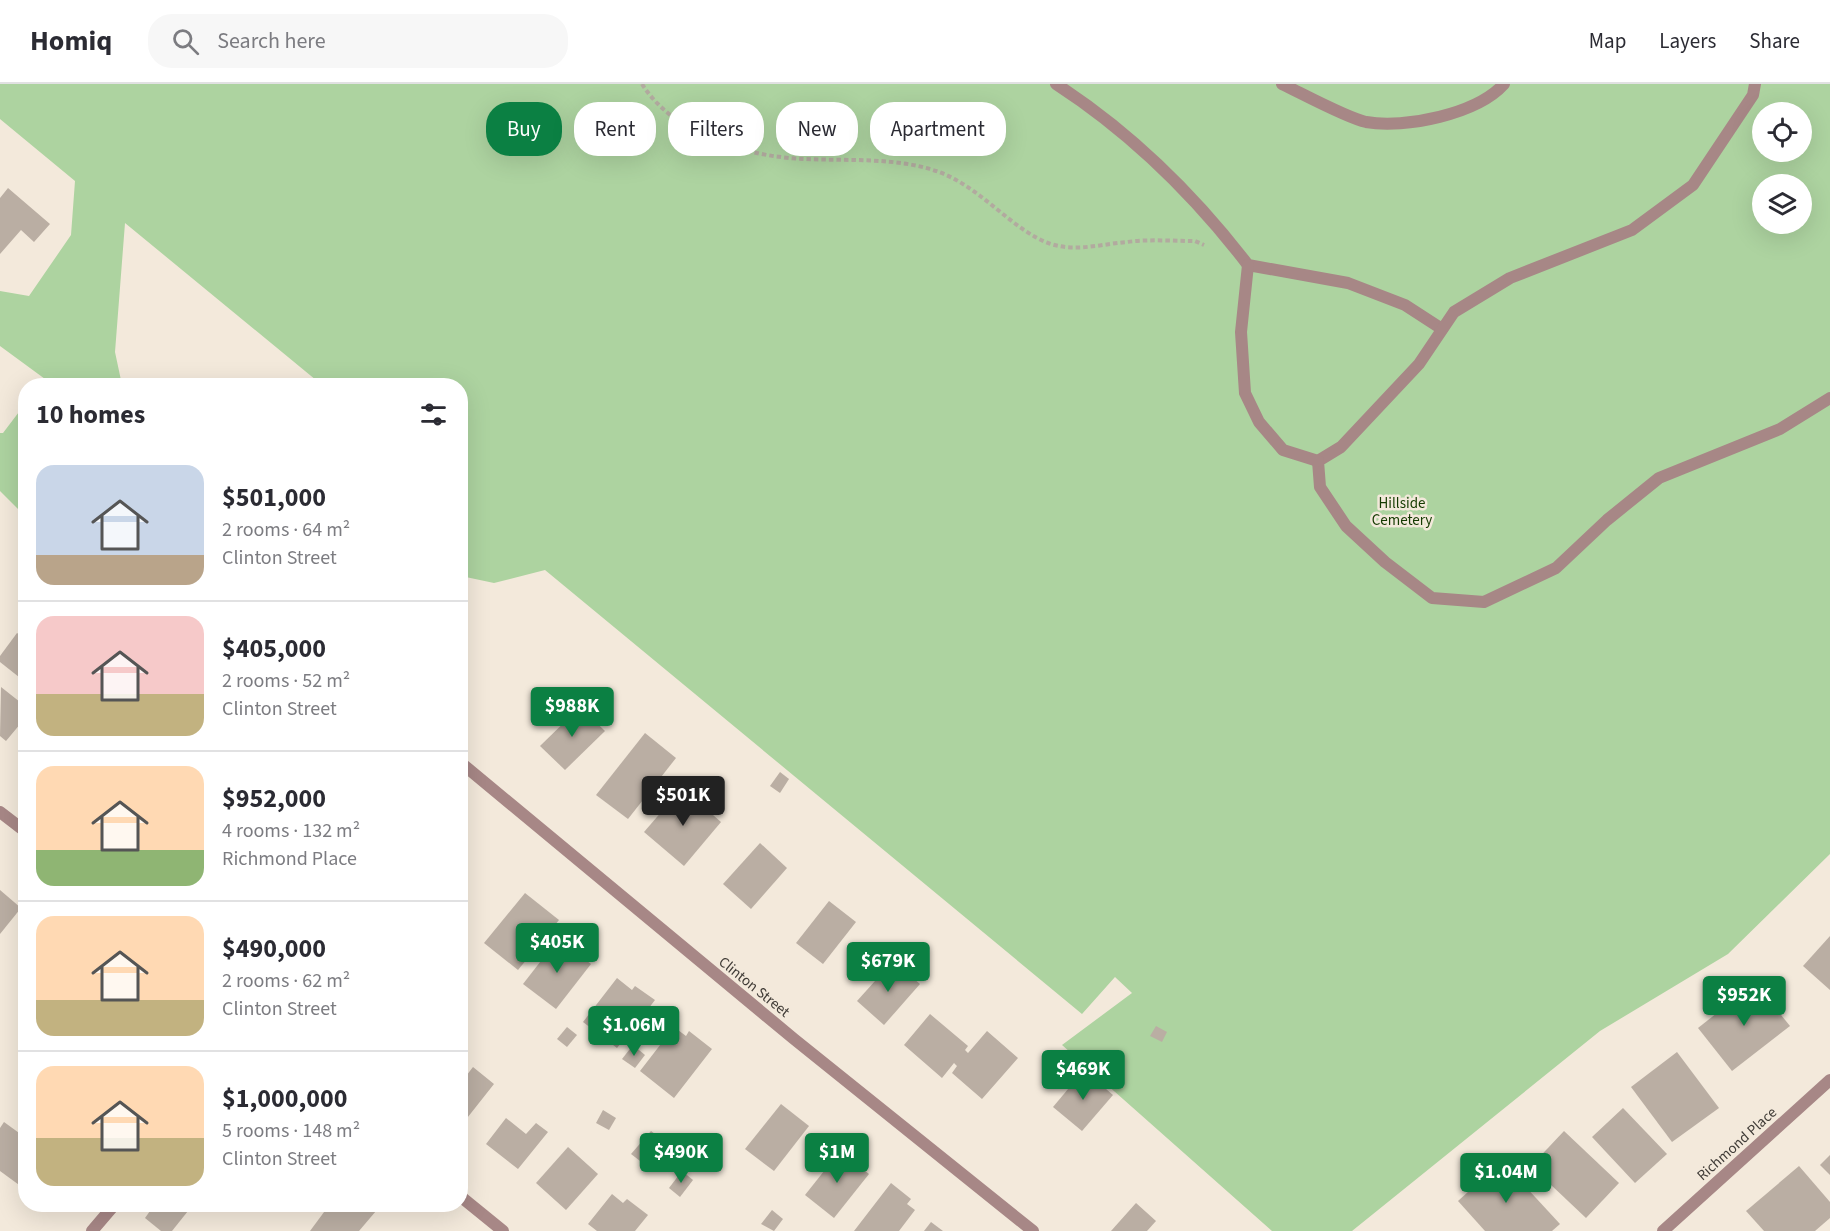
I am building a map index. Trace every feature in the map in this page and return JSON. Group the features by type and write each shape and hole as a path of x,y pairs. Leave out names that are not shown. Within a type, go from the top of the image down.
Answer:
{"street":[{"path":"1056,84 1077,98 1132,143 1201,207 1248,265 1348,283 1405,305 1442,329"},
{"path":"1282,84 1365,122 1407,123 1460,111 1496,93 1504,84"},
{"path":"1248,265 1241,332 1245,393 1260,422 1283,450 1318,461 1341,447 1411,373 1454,312 1510,278 1632,230 1693,185 1754,95 1755,84"},
{"path":"1318,461 1320,487 1346,526 1385,562 1432,598 1484,602 1556,568 1607,520 1659,478 1780,429 1830,398"},
{"name":"Clinton Street","path":"468,768 602,876 711,971 1033,1231"},
{"path":"0,812 18,826"},
{"name":"Richmond Place","path":"1663,1231 1830,1080"},
{"path":"468,1203 502,1231"},
{"path":"92,1231 108,1212"}],"path":[{"path":"642,84 662,109 686,126 752,152 802,159 865,161 935,170 964,182 1023,227 1050,243 1102,247 1126,242 1195,241 1206,246"}],"green space":[{"name":"Hillside Cemetery","path":"0,84 1830,84 1830,854 1728,954 1600,1031 1352,1231 1272,1231 1062,1045 1132,993 1115,977 1082,1014 545,570 494,583 468,577 468,378 313,378 125,223 115,352 121,378 44,378 0,346 0,291 29,296 71,235 75,181 0,119"},
{"path":"18,413 18,509 0,491 0,433 3,433"}],"building":[{"path":"8,188 50,224 34,242 21,230 0,254 0,198"},
{"path":"18,634 18,676 0,662 0,656"},
{"path":"1,687 18,700 18,727 6,741 0,736"},
{"path":"580,707 605,731 565,770 540,746"},
{"path":"645,733 676,758 628,819 596,795"},
{"path":"780,772 789,779 780,793 770,786"},
{"path":"682,788 721,822 684,866 644,832"},
{"path":"760,843 787,868 751,909 723,884"},
{"path":"0,890 18,905 18,912 0,934"},
{"path":"525,893 559,920 518,970 484,943"},
{"path":"829,901 856,922 823,964 796,943"},
{"path":"1830,936 1830,990 1803,966"},
{"path":"558,939 591,964 556,1009 523,984"},
{"path":"893,961 920,984 884,1025 857,1001"},
{"path":"617,978 632,990 635,986 655,1000 645,1013 650,1017 638,1033 632,1029 617,1048 583,1022"},
{"path":"1755,983 1790,1026 1732,1071 1698,1028"},
{"path":"930,1014 968,1046 965,1050 968,1053 987,1031 1018,1058 982,1099 952,1073 957,1066 954,1063 942,1078 904,1045"},
{"path":"1156,1026 1167,1032 1162,1042 1150,1036"},
{"path":"567,1027 577,1035 567,1047 557,1039"},
{"path":"674,1027 686,1036 689,1031 712,1049 674,1098 640,1071"},
{"path":"633,1045 645,1055 635,1068 622,1059"},
{"path":"1677,1052 1719,1108 1672,1142 1631,1087"},
{"path":"473,1067 494,1084 468,1117 468,1074"},
{"path":"1084,1070 1113,1095 1082,1131 1053,1107"},
{"path":"781,1104 809,1126 774,1171 745,1149"},
{"path":"1623,1108 1667,1154 1635,1183 1592,1137"},
{"path":"603,1110 616,1118 609,1130 596,1123"},
{"path":"506,1118 526,1134 536,1123 548,1132 518,1169 486,1144"},
{"path":"4,1122 18,1132 18,1184 0,1171 0,1128"},
{"path":"651,1131 663,1140 644,1164 631,1154"},
{"path":"1564,1131 1619,1183 1586,1218 1531,1166"},
{"path":"568,1147 598,1174 566,1210 536,1183"},
{"path":"840,1151 869,1174 834,1218 805,1195"},
{"path":"1830,1155 1830,1175 1820,1165"},
{"path":"1502,1161 1560,1224 1552,1231 1485,1231 1458,1201"},
{"path":"1799,1166 1830,1202 1830,1218 1815,1231 1764,1231 1746,1211"},
{"path":"682,1171 693,1180 680,1197 669,1188"},
{"path":"891,1183 911,1199 907,1204 915,1210 899,1231 854,1231"},
{"path":"612,1194 623,1203 627,1199 648,1215 635,1231 597,1231 588,1224"},
{"path":"1136,1203 1156,1221 1147,1231 1111,1231"},
{"path":"772,1210 783,1219 774,1231 761,1224"},
{"path":"149,1212 187,1212 172,1231 161,1231 145,1218"},
{"path":"324,1212 375,1212 359,1231 310,1231"},
{"path":"931,1222 943,1231 924,1231"}]}
